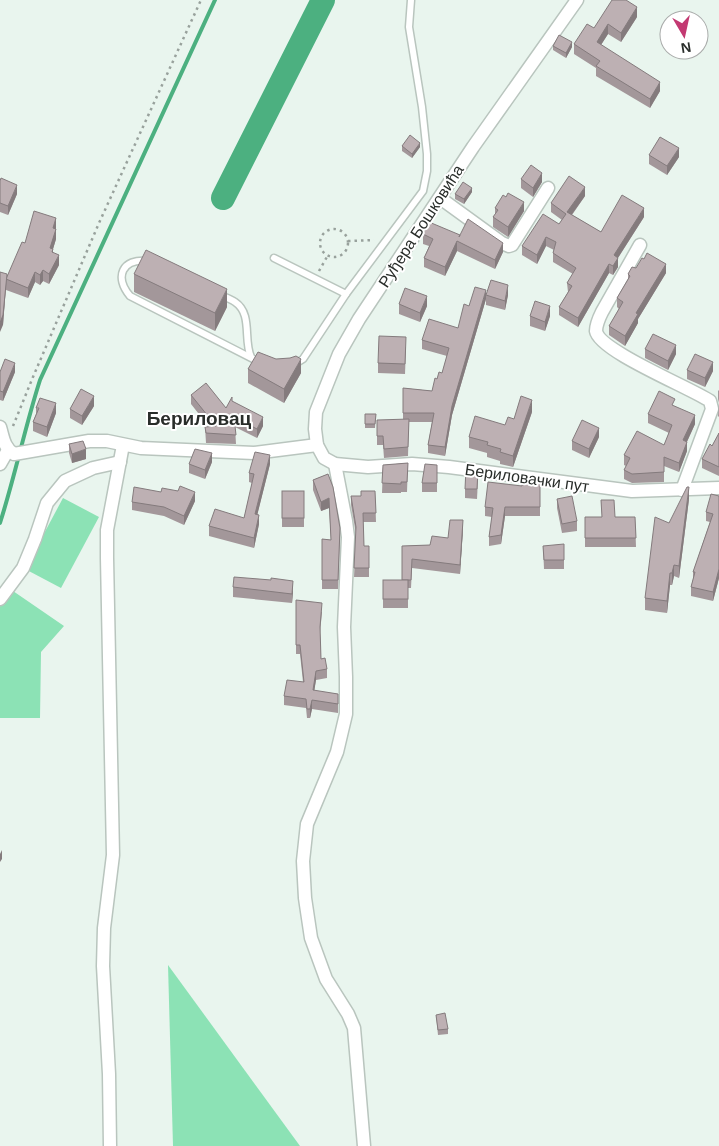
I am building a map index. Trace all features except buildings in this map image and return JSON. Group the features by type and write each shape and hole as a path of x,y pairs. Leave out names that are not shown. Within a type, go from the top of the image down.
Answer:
{"street":[{"name":"Руђера Бошковића","path":"317,445 315,429 316,412 339,354 359,319 473,147 577,0"},
{"path":"440,198 502,243 509,246 512,245 548,188"},
{"path":"640,245 602,312 597,323 596,332 603,340 640,365 710,401 712,408 682,490"},
{"path":"0,427 14,450"},
{"path":"0,464 14,450 89,441 142,448 254,453 317,445 324,458 335,464 348,537 344,627 346,714 338,752 308,824 303,861 305,898 311,938 326,979 348,1014 354,1028 364,1146"},
{"path":"110,1146 109,1074 103,966 104,928 113,855 107,530 123,444"},
{"path":"0,600 22,568 35,539 47,503 65,481 94,468 120,462"},
{"name":"Бериловачки пут","path":"335,464 368,467 412,464 449,467 632,491 719,488"}],"lane":[{"path":"290,367 303,359 346,294 423,191 427,170 422,107 409,27 411,0"},
{"path":"274,258 346,294"},
{"path":"156,264 147,260 135,261 127,265 122,272 121,281 130,296 269,366"},
{"path":"209,290 236,302 243,311 246,324 247,349 251,357"}],"path":[{"path":"14,450 99,222 201,0"},
{"path":"330,229 340,230 348,241 346,250 342,254 333,257 322,250 320,238 330,229"},
{"path":"348,241 386,239"},
{"path":"314,278 328,255"}],"green space":[{"path":"63,498 99,517 61,588 25,569"},
{"path":"13,591 64,626 41,652 40,718 0,718 0,605"},
{"path":"168,965 300,1146 173,1146"}],"waterway":[{"path":"0,523 40,380 215,0"},
{"path":"223,198 323,0"}],"district":[{"name":"Бериловац","path":"199,418"}]}
